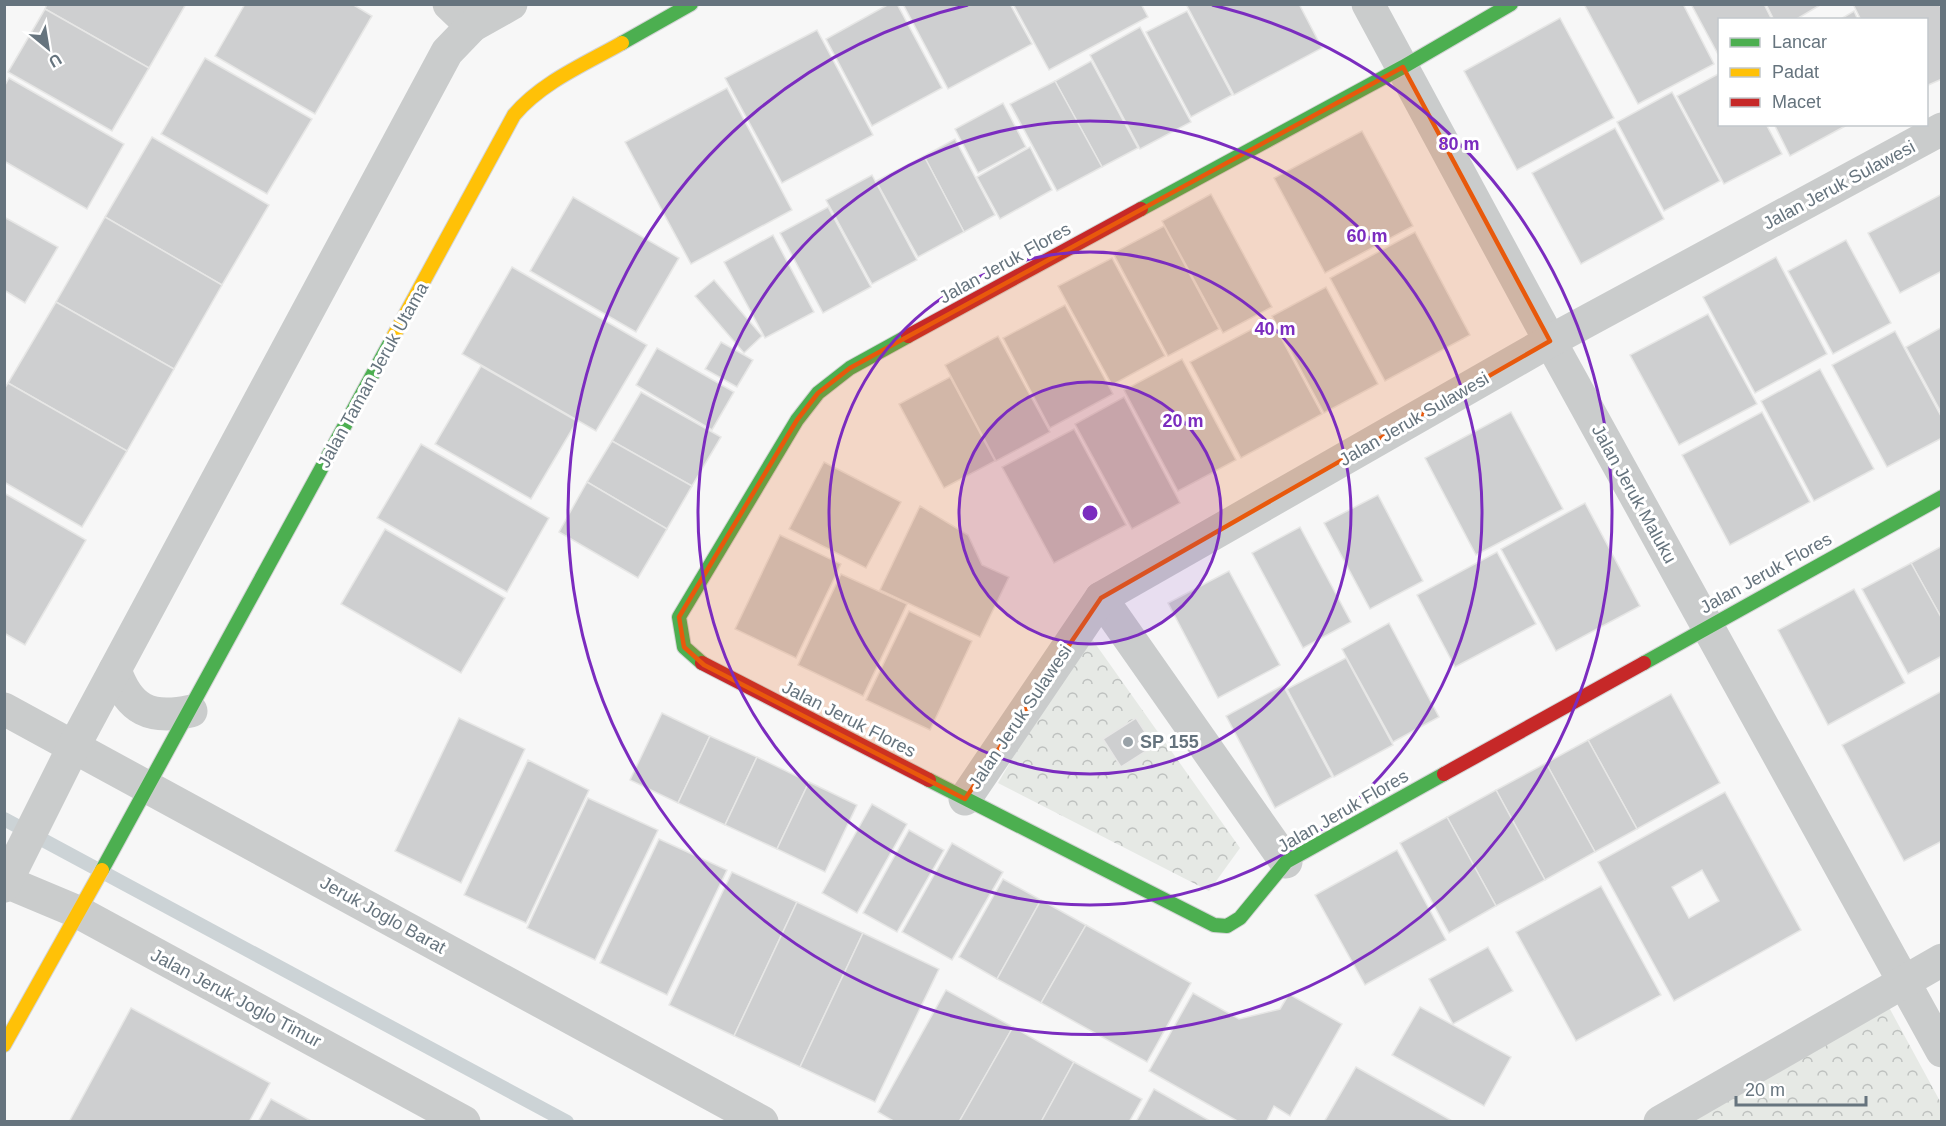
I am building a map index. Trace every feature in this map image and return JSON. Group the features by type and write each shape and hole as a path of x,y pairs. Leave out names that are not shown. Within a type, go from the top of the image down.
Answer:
{"street":[{"path":"5,883 25,846 56,778 447,52 460,15 511,4"},
{"name":"Jalan Taman Jeruk Utama","path":"4,1045 191,711 514,116 527,100 542,88 691,4"},
{"name":"Jalan Jeruk Maluku","path":"1368,4 1550,341 1905,981 1941,1051"},
{"name":"Jalan Jeruk Flores","path":"1511,4 1403,67 850,368 818,393 797,420 684,608 679,617 684,647 704,665 1214,926 1227,926 1240,918 1286,862 1941,497"},
{"name":"Jalan Jeruk Sulawesi","path":"965,799 1101,598 1550,341 1941,129"},
{"path":"1101,598 1286,862"},
{"path":"115,670 122,689 134,704 152,713 172,715 191,711"},
{"name":"Jeruk Joglo Barat","path":"4,708 762,1122"},
{"name":"Jalan Jeruk Joglo Timur","path":"5,883 78,912 464,1122"},
{"path":"1660,1122 1941,960"}],"highlighted area":[{"path":"1403,67 1550,341 1101,598 965,799 704,665 684,647 679,617 797,420 818,393 850,368"}],"green space":[{"path":"1087,632 1240,848 1209,891 998,783"},
{"path":"1885,1000 1941,1103 1941,1121 1673,1122"}],"building":[{"path":"47,4 186,4 149,68 45,9"},
{"path":"245,4 352,4 372,16 315,114 215,56"},
{"path":"889,4 897,4 942,88 872,126 826,39"},
{"path":"903,4 1010,4 1032,44 948,89"},
{"path":"1013,4 1141,4 1148,17 1049,70"},
{"path":"1186,4 1299,4 1322,48 1234,95"},
{"path":"1584,4 1683,4 1714,64 1638,104"},
{"path":"1691,4 1764,4 1771,18 1718,18 1718,54"},
{"path":"1766,4 1822,4 1798,18 1773,18"},
{"path":"1853,4 1939,4 1942,9 1942,79 1928,85 1928,18 1860,18"},
{"path":"45,9 149,68 112,131 8,72"},
{"path":"1187,11 1232,95 1191,117 1146,32"},
{"path":"1854,11 1857,18 1842,18"},
{"path":"1560,18 1614,118 1517,170 1464,71"},
{"path":"1140,27 1191,122 1140,149 1090,55"},
{"path":"817,30 873,135 782,183 725,78"},
{"path":"205,58 312,119 267,194 161,134"},
{"path":"1091,61 1138,148 1102,167 1055,81"},
{"path":"1718,74 1718,126 1767,126 1782,154 1724,184 1677,96"},
{"path":"9,78 124,144 87,209 4,161 4,87"},
{"path":"1055,81 1102,167 1057,191 1010,104"},
{"path":"727,88 792,210 691,264 625,142"},
{"path":"1672,92 1720,181 1664,211 1617,122"},
{"path":"1003,103 1026,147 978,173 955,129"},
{"path":"1775,126 1845,126 1790,156"},
{"path":"1615,128 1664,219 1581,264 1532,173"},
{"path":"1362,131 1413,226 1325,273 1274,178"},
{"path":"152,137 269,205 222,285 105,217"},
{"path":"955,139 995,215 964,232 924,156"},
{"path":"1030,147 1052,190 1000,219 977,177"},
{"path":"924,156 964,232 918,257 876,181"},
{"path":"872,175 917,260 872,284 826,200"},
{"path":"1211,194 1272,307 1223,333 1162,221"},
{"path":"1942,194 1942,271 1900,293 1868,233"},
{"path":"573,197 679,258 636,332 530,271"},
{"path":"828,207 871,287 823,313 780,233"},
{"path":"4,217 58,247 25,303 4,290"},
{"path":"105,217 222,285 174,369 56,302"},
{"path":"1164,226 1219,329 1168,356 1113,253"},
{"path":"1415,232 1470,335 1385,381 1330,278"},
{"path":"773,235 814,312 765,338 724,262"},
{"path":"1846,240 1891,323 1833,354 1788,271"},
{"path":"1776,257 1827,354 1755,393 1703,297"},
{"path":"1112,258 1165,356 1112,385 1058,286"},
{"path":"512,267 647,345 596,431 462,354"},
{"path":"714,280 762,336 744,353 695,296"},
{"path":"1326,287 1378,384 1324,413 1272,316"},
{"path":"56,302 174,369 127,451 8,383"},
{"path":"1065,305 1113,394 1050,428 1003,338"},
{"path":"1708,314 1757,404 1679,445 1630,355"},
{"path":"1271,319 1322,414 1241,458 1190,362"},
{"path":"1942,327 1942,414 1906,347"},
{"path":"1895,331 1942,418 1942,438 1887,467 1832,365"},
{"path":"998,336 1050,432 996,461 945,365"},
{"path":"721,342 753,360 737,387 705,369"},
{"path":"657,348 734,392 712,430 636,385"},
{"path":"1182,359 1236,460 1178,491 1124,390"},
{"path":"481,366 577,421 531,499 435,444"},
{"path":"1820,369 1874,469 1814,501 1761,401"},
{"path":"950,377 995,461 944,488 899,404"},
{"path":"8,383 127,451 82,527 4,482 4,389"},
{"path":"641,392 721,437 692,486 612,441"},
{"path":"1124,397 1180,503 1132,529 1075,424"},
{"path":"1511,412 1563,509 1476,555 1425,458"},
{"path":"1762,412 1810,502 1730,545 1682,455"},
{"path":"1074,429 1126,525 1054,563 1002,467"},
{"path":"612,441 692,486 667,529 587,482"},
{"path":"421,444 549,518 507,592 377,518"},
{"path":"824,462 901,502 866,568 789,529"},
{"path":"587,482 667,529 638,578 559,532"},
{"path":"4,493 86,540 25,645 4,633"},
{"path":"1378,495 1423,581 1370,609 1324,523"},
{"path":"1585,503 1640,606 1556,651 1501,549"},
{"path":"920,506 968,535 982,565 1009,577 980,637 880,590"},
{"path":"1300,527 1351,622 1303,648 1252,553"},
{"path":"385,529 505,598 461,673 341,604"},
{"path":"780,535 841,564 796,658 735,629"},
{"path":"1942,546 1942,619 1911,563"},
{"path":"1497,552 1536,624 1455,667 1417,595"},
{"path":"1911,563 1942,619 1942,656 1908,674 1862,589"},
{"path":"1229,571 1280,665 1218,698 1168,603"},
{"path":"841,574 907,604 863,696 798,665"},
{"path":"1854,589 1905,683 1828,725 1778,630"},
{"path":"909,611 972,641 930,730 866,700"},
{"path":"1389,623 1439,717 1393,742 1342,649"},
{"path":"1346,658 1393,745 1334,777 1287,689"},
{"path":"1283,685 1332,777 1275,808 1226,716"},
{"path":"1942,691 1942,841 1904,861 1842,745"},
{"path":"1671,694 1720,783 1637,829 1588,740"},
{"path":"662,713 710,736 678,803 630,780"},
{"path":"459,718 525,749 461,883 395,851"},
{"name":"SP 155","path":"1136,718 1154,746 1121,767 1103,739"},
{"path":"710,736 757,757 725,825 678,803"},
{"path":"1588,740 1637,829 1595,852 1546,763"},
{"path":"757,757 809,782 777,849 725,825"},
{"path":"528,760 589,790 526,923 464,895"},
{"path":"1546,763 1595,852 1545,880 1496,790"},
{"path":"809,782 857,805 825,872 777,849"},
{"path":"1496,790 1545,880 1496,906 1447,817"},
{"path":"1725,792 1801,930 1674,1001 1598,862","holes":["1702,870 1719,901 1689,918 1672,887"]},
{"path":"588,798 658,830 595,960 527,928"},
{"path":"872,804 907,824 857,913 822,893"},
{"path":"1447,817 1496,906 1449,933 1400,843"},
{"path":"909,830 944,850 897,932 863,913"},
{"path":"659,839 727,870 667,995 600,963"},
{"path":"952,843 1003,872 952,960 902,932"},
{"path":"1397,850 1446,940 1365,985 1315,895"},
{"path":"732,872 797,902 734,1036 669,1005"},
{"path":"1003,879 1041,900 997,979 959,957"},
{"path":"1601,886 1661,995 1576,1041 1516,932"},
{"path":"1041,900 1086,925 1041,1003 997,979"},
{"path":"797,902 863,933 800,1067 734,1036"},
{"path":"1086,925 1191,983 1147,1062 1041,1003"},
{"path":"863,933 939,969 875,1102 800,1067"},
{"path":"1488,947 1513,991 1453,1024 1429,979"},
{"path":"946,990 1013,1027 959,1122 895,1122 878,1112"},
{"path":"1193,993 1239,1019 1280,1009 1289,994 1342,1024 1290,1116 1274,1106 1266,1122 1239,1122 1149,1071"},
{"path":"1420,1007 1511,1057 1484,1106 1392,1055"},
{"path":"131,1008 270,1083 249,1122 69,1122"},
{"path":"1013,1027 1074,1062 1041,1122 959,1122"},
{"path":"1074,1062 1142,1099 1129,1122 1041,1122"},
{"path":"1356,1067 1454,1122 1324,1122"},
{"path":"1154,1089 1212,1122 1136,1122"},
{"path":"271,1099 313,1122 258,1122"}],"waterway":[{"path":"4,819 567,1122"}],"traffic: fast":[{"path":"622,43 691,4"},
{"path":"1141,209 1403,67 1511,4"},
{"path":"702,663 684,647 679,617 797,420 818,393 850,368 908,336"},
{"path":"102,870 392,339"},
{"path":"1644,663 1942,497"},
{"path":"929,780 1214,925 1227,926 1240,918 1286,862 1444,774"}],"traffic: slow":[{"path":"392,339 514,115 525,103 551,83 622,43"},
{"path":"4,1045 102,870"}],"traffic: jam":[{"path":"908,336 1141,209"},
{"path":"702,663 929,780"},
{"path":"1444,774 1644,663"}],"place":[{"name":"SP 155","path":"1128,742"}]}
